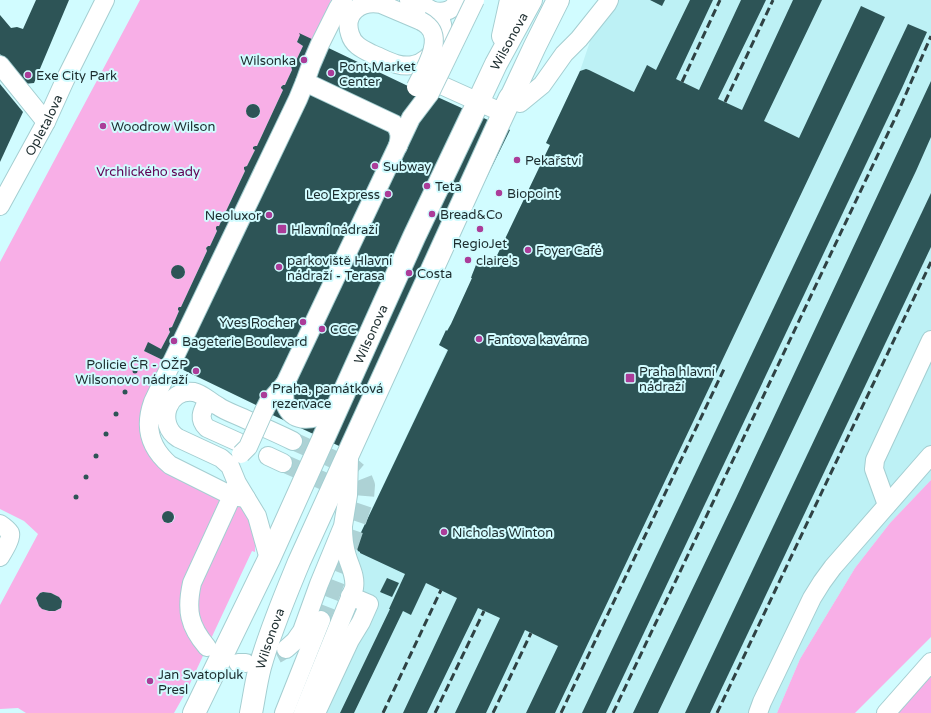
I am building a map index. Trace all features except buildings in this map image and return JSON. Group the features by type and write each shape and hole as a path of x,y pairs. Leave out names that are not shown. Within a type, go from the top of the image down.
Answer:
{"main road":[{"path":"496,64 512,0"},
{"name":"Wilsonova","path":"194,713 268,559 414,237 496,64 531,0"},
{"name":"Wilsonova","path":"251,713 260,668 273,627 299,562 490,142 558,0"},
{"path":"490,142 520,103 574,0"}],"street":[{"name":"Opletalova","path":"0,206 46,122 65,80 106,0"},
{"path":"238,492 170,465 163,459 150,438 150,409 305,82 320,44 343,0"},
{"path":"409,0 427,16 434,38 434,46 423,90"},
{"path":"427,16 447,11 452,8 458,0"},
{"path":"221,458 232,458 245,451 268,403 285,384 411,118 414,93 423,90 475,0"},
{"path":"520,103 542,85 564,54 579,39 609,0"},
{"path":"396,65 409,66 427,59 435,51 441,36 442,22 438,16 427,16 374,2 368,2 361,5 355,9 351,15 348,22 348,30 356,45 362,49 396,65 501,112 516,78"},
{"path":"0,65 46,122"},
{"path":"305,82 394,124 399,132 397,147"},
{"path":"887,505 874,469 875,460 929,346"},
{"path":"285,384 284,393 287,408 295,416 300,418 307,419 326,413 339,404"},
{"path":"268,559 257,516 238,492 230,466 221,458 173,435 166,421 167,409 177,395 196,392 218,406 293,441"},
{"path":"208,400 201,414 203,424 206,428 238,442"},
{"path":"303,713 355,582 343,539 343,526 348,495 349,451"},
{"path":"758,713 812,598 822,582 833,567 931,455"},
{"path":"207,647 200,640 194,629 188,607 189,596 192,583 238,492"},
{"path":"0,524 10,533 10,539 0,557"},
{"path":"286,649 295,642 302,631 319,584 343,526"},
{"path":"316,713 350,640 361,622 369,604 350,596"},
{"path":"284,713 321,620"},
{"path":"886,713 931,662"}],"shaded area":[{"path":"604,0 931,0 931,480 890,523 855,568 800,659 777,713 309,713 339,635 363,579 355,545 447,350 439,345 446,330 451,324 472,279 471,278 476,265 491,268 550,145 546,143 580,71"}],"green space":[{"name":"Vrchlického sady","path":"140,0 331,0 313,40 300,35 297,42 303,46 294,65 291,66 292,70 285,85 281,87 283,90 257,146 253,147 255,150 247,166 244,167 245,171 219,226 216,227 217,231 210,246 206,248 207,251 181,307 178,308 179,311 172,327 169,328 170,332 161,349 148,343 144,351 165,361 144,445 244,506 255,537 255,552 252,551 187,690 174,713 26,713 18,708 0,709 0,605 38,534 24,521 0,509 0,262","holes":["251,104 258,105 260,115 255,119 250,118 246,112 247,107","180,265 184,268 185,275 182,278 176,279 172,275 172,270 175,266","166,512 171,512 175,516 174,520 171,523 166,523 163,520 163,514","43,592 54,594 62,601 61,608 49,611 39,606 36,598"]},
{"path":"931,480 931,637 855,713 777,713 800,659 855,568 890,523"},
{"path":"931,668 931,713 893,713"}],"tunnel":[{"path":"293,441 355,469 362,475 366,485 365,498 346,555 321,620"},
{"path":"283,463 346,491"},
{"path":"251,663 269,658 286,649"}],"railway":[{"path":"682,82 720,0"},
{"path":"725,102 773,0"},
{"path":"613,713 899,110 931,36"},
{"path":"717,713 931,262"},
{"path":"561,713 725,367"},
{"path":"383,713 441,590"},
{"path":"435,713 484,611"},
{"path":"493,713 531,633"}],"place":[{"name":"Wilsonka","path":"304,60"},
{"name":"Pont Market Center","path":"331,73"},
{"name":"Exe City Park","path":"28,75"},
{"name":"Woodrow Wilson","path":"103,126"},
{"name":"Pekařství","path":"517,160"},
{"name":"Subway","path":"375,166"},
{"name":"Teta","path":"427,186"},
{"name":"Biopoint","path":"499,193"},
{"name":"Leo Express","path":"388,194"},
{"name":"Bread&Co","path":"432,214"},
{"name":"Neoluxor","path":"269,215"},
{"name":"Hlavní nádraží","path":"282,229"},
{"name":"RegioJet","path":"480,229"},
{"name":"Foyer Café","path":"528,250"},
{"name":"claire's","path":"468,260"},
{"name":"parkoviště Hlavní nádraží - Terasa","path":"279,267"},
{"name":"Costa","path":"409,273"},
{"name":"Yves Rocher","path":"303,322"},
{"name":"CCC","path":"322,329"},
{"name":"Fantova kavárna","path":"479,339"},
{"name":"Bageterie Boulevard","path":"174,341"},
{"name":"Policie ČR - OŽP Wilsonovo nádraží","path":"196,371"},
{"name":"Praha hlavní nádraží","path":"630,378"},
{"name":"Praha, památková rezervace","path":"264,395"},
{"name":"Nicholas Winton","path":"444,532"},
{"name":"Jan Svatopluk Presl","path":"150,681"}]}
